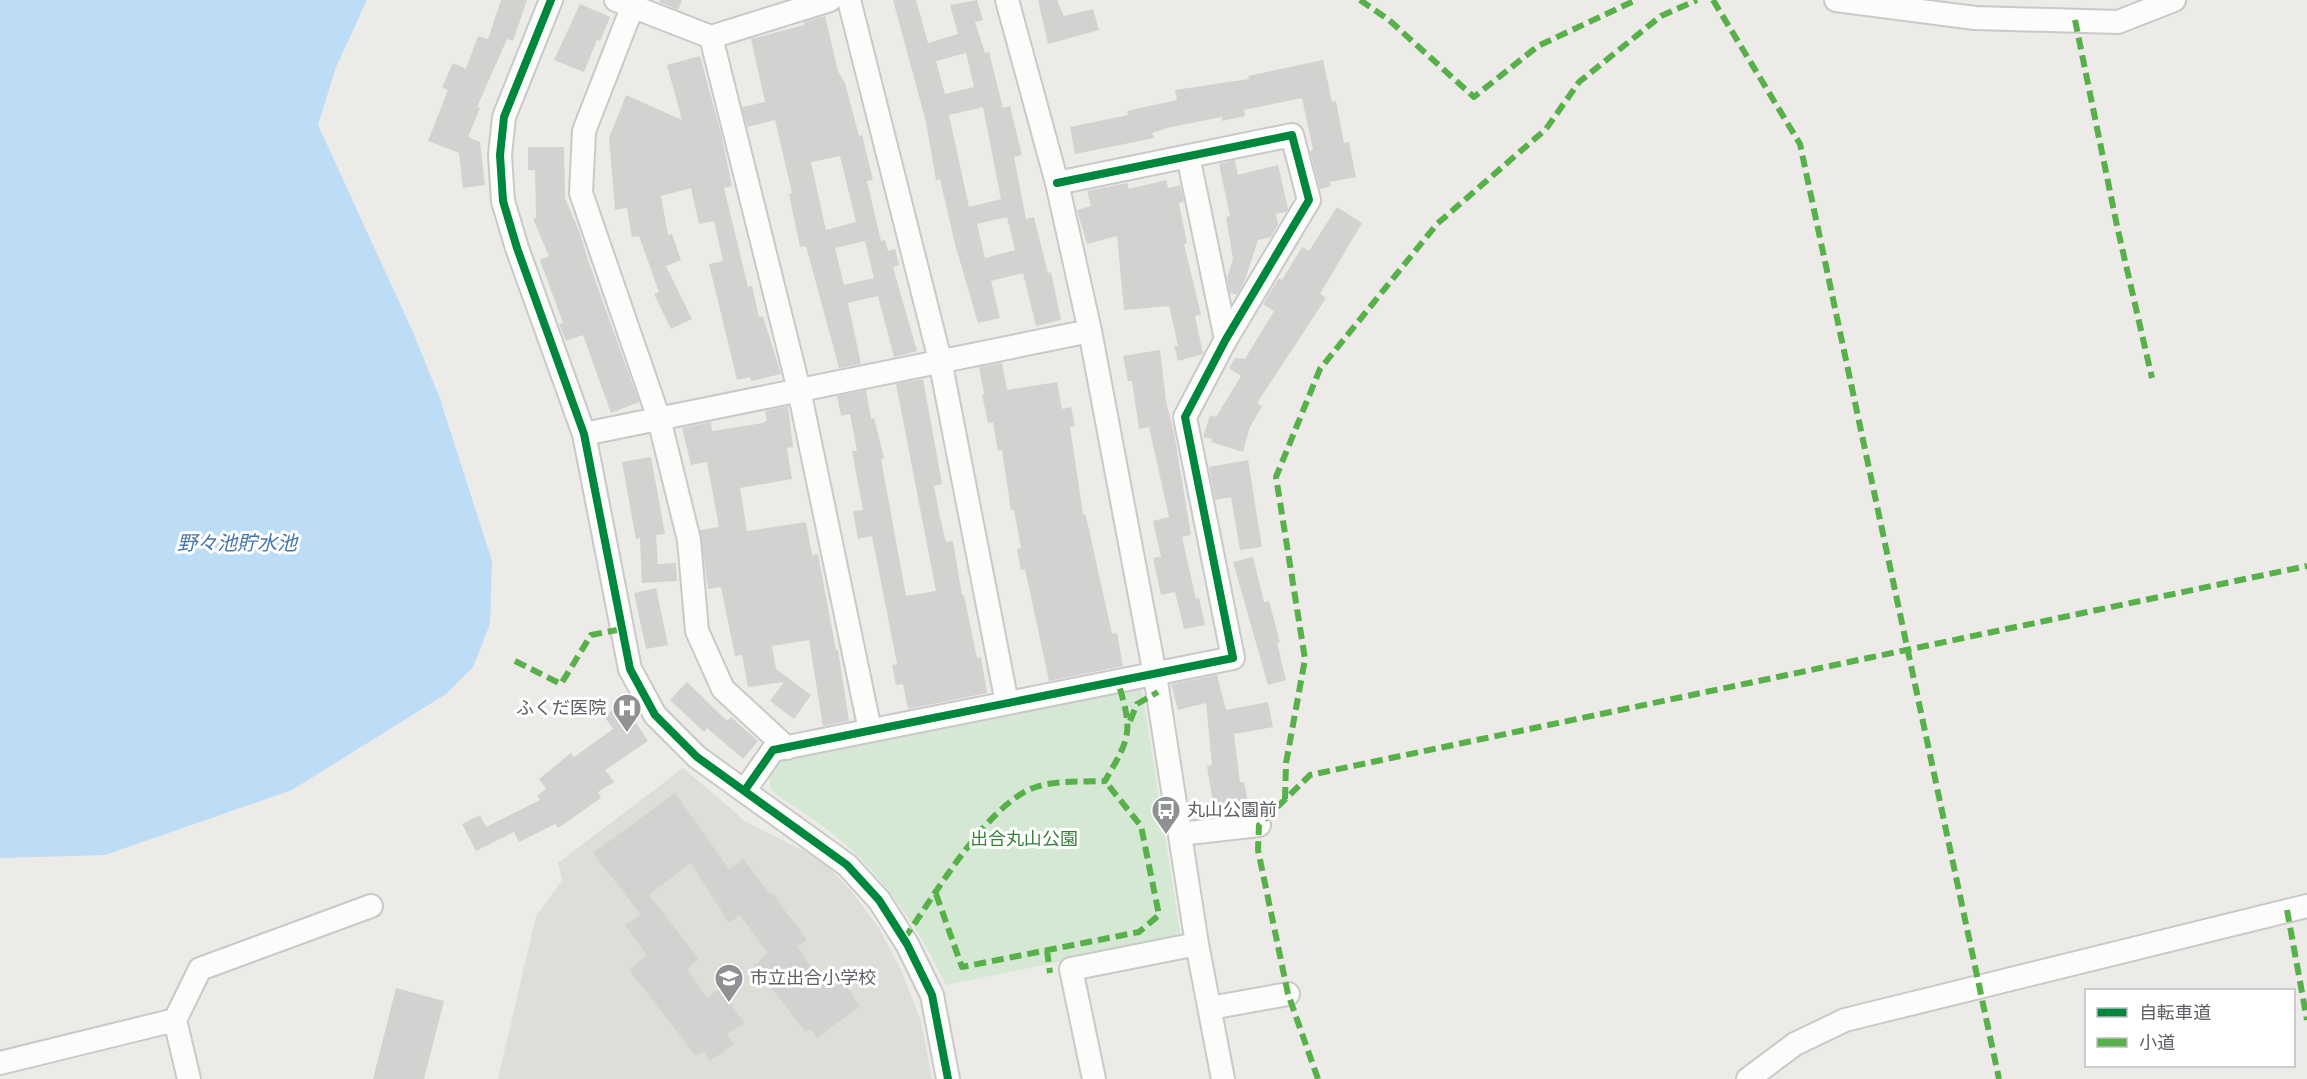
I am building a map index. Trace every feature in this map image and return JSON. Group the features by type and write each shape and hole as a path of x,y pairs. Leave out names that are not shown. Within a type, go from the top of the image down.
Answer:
{"street":[{"path":"551,0 504,117 500,155 503,201 517,248 584,434 630,669 655,715 697,757 848,865 879,900 907,944 932,995 948,1079"},
{"path":"787,748 723,689 697,632 689,540 659,419 581,193 584,131 628,2 711,37 830,0"},
{"path":"849,0 940,360 1007,703"},
{"path":"1007,0 1057,183 1090,331 1155,675 1197,944 1223,1079"},
{"path":"1836,0 1975,18 2118,22 2174,0"},
{"path":"711,37 799,390 870,730"},
{"path":"746,790 773,750 1233,658 1185,417 1226,339 1309,200 1292,135 1057,183"},
{"path":"1188,156 1226,339"},
{"path":"584,434 1090,331"},
{"path":"1180,834 1259,825"},
{"path":"189,1079 175,1020 200,969 371,906"},
{"path":"1748,1079 1795,1044 1845,1020 2307,906"},
{"path":"1094,1079 1071,969 1197,944"},
{"path":"1210,1008 1288,994"},
{"path":"0,1063 175,1020"}],"shaded area":[{"path":"683,768 746,822 822,860 853,893 879,928 901,970 921,1021 932,1079 498,1079 536,916 562,880 558,863"}],"green space":[{"name":"出合丸山公園","path":"1141,684 1181,937 946,985 926,946 902,908 874,873 835,835 772,791 768,775 778,759"}],"water":[{"name":"野々池貯水池","path":"0,0 367,0 336,67 318,125 412,330 439,396 492,561 490,624 473,667 446,694 292,790 105,855 0,858"}],"building":[{"path":"501,0 527,0 513,41 507,39 477,107 480,108 468,137 480,142 485,185 463,188 459,153 428,141 448,90 442,87 453,63 466,69 478,36 488,39"},
{"path":"660,0 682,0 678,10 659,2"},
{"path":"893,0 916,0 928,43 958,34 950,5 977,0 983,20 975,22 985,53 989,52 1003,108 1010,106 1022,155 1014,157 1026,219 1034,217 1048,273 1051,272 1061,320 1036,326 1023,273 991,281 1000,318 978,323 955,244 940,179 936,180 926,122","holes":["966,53 974,87 945,94 936,61","983,107 1001,199 969,207 949,115","1007,217 1015,250 985,258 977,224"]},
{"path":"1038,0 1057,0 1064,16 1093,9 1099,30 1048,44"},
{"path":"580,4 610,17 600,41 597,40 584,72 554,60"},
{"path":"825,16 838,71 845,83 859,136 862,135 873,180 867,181 881,241 885,240 888,251 895,249 899,265 893,267 917,351 894,357 878,296 848,303 861,364 839,368 806,246 800,247 789,194 792,193 775,120 747,127 742,107 765,102 751,39 804,25 804,22","holes":["840,156 856,222 826,230 811,162","865,241 874,278 844,285 835,248"]},
{"path":"700,56 721,133 732,186 724,188 748,287 752,286 759,317 763,316 781,374 751,381 750,377 737,380 709,264 723,261 714,221 699,224 691,188 661,196 668,235 672,234 681,260 666,266 692,319 671,329 654,294 659,292 639,236 632,237 627,208 615,210 609,138 626,95 682,120 667,65"},
{"path":"1323,60 1332,102 1336,101 1344,143 1349,142 1356,177 1330,182 1331,186 1320,189 1310,151 1313,150 1302,98 1244,110 1245,116 1222,121 1222,117 1171,127 1152,133 1154,138 1075,154 1070,127 1128,115 1127,111 1177,100 1175,90 1249,79 1248,76"},
{"path":"528,147 564,147 565,198 580,233 639,402 611,413 583,335 566,341 559,324 563,323 540,260 549,256 533,219 536,218 535,170 528,170"},
{"path":"1235,160 1238,175 1278,165 1288,209 1286,212 1276,214 1278,225 1271,237 1258,240 1245,280 1237,295 1230,293 1227,278 1233,259 1226,217 1230,216 1219,164"},
{"path":"1166,180 1168,188 1180,185 1184,202 1179,203 1187,243 1184,244 1201,315 1195,316 1203,354 1178,361 1174,346 1178,346 1169,306 1124,310 1117,236 1087,244 1077,210 1091,206 1087,191 1127,183 1129,189"},
{"path":"1337,207 1362,223 1320,294 1326,298 1257,403 1262,406 1249,429 1243,452 1211,442 1212,439 1203,437 1210,415 1216,417 1241,376 1229,368 1235,358 1245,359 1274,311 1263,304 1279,278 1282,280 1302,247 1309,251"},
{"path":"1160,350 1166,401 1174,433 1191,535 1182,537 1196,599 1199,598 1205,625 1184,629 1175,592 1161,595 1153,558 1161,557 1153,521 1169,517 1149,427 1139,429 1132,381 1128,381 1123,356"},
{"path":"1002,363 1007,390 1057,382 1062,409 1071,407 1075,426 1070,427 1083,514 1085,514 1088,525 1112,634 1117,633 1123,666 1049,681 1025,569 1021,570 1017,549 1021,548 1014,510 1011,510 1002,450 998,451 993,422 988,423 982,395 984,394 979,367"},
{"path":"923,379 942,484 934,486 940,517 946,542 953,541 962,595 964,595 977,658 981,657 987,693 908,709 903,684 896,685 892,665 897,664 872,536 858,539 853,511 863,510 852,451 857,451 850,414 841,416 837,396 866,390 871,419 874,418 884,458 881,459 906,596 936,591 896,384"},
{"path":"788,406 793,447 787,448 792,479 740,488 747,531 806,522 812,555 818,554 836,650 838,650 849,721 823,726 809,640 772,646 776,669 811,695 794,719 770,701 784,682 748,687 742,655 735,656 721,587 708,589 700,530 719,527 707,462 691,465 682,428 711,422 712,431 763,423 767,420 765,411"},
{"path":"651,457 665,534 656,535 658,564 676,563 677,581 642,583 640,538 636,539 622,462"},
{"path":"1248,460 1262,547 1240,550 1231,497 1215,500 1209,467"},
{"path":"1253,557 1264,602 1269,601 1280,642 1277,643 1286,680 1268,685 1233,562"},
{"path":"656,588 668,645 646,649 634,593"},
{"path":"1217,675 1226,710 1268,702 1273,727 1234,734 1240,782 1244,782 1250,812 1215,816 1207,766 1212,765 1206,703 1178,710 1171,684"},
{"path":"687,682 727,721 731,717 758,741 743,759 707,728 704,732 670,700"},
{"path":"623,703 648,741 605,770 614,782 598,792 601,798 558,828 555,824 519,842 514,832 476,851 462,824 480,815 486,827 540,800 537,796 546,789 539,779 571,753 574,757 613,729 604,716"},
{"path":"675,793 729,869 743,859 770,894 772,893 807,940 797,946 823,985 838,974 860,1006 817,1038 811,1029 806,1032 754,966 768,953 740,915 729,923 691,863 649,895 699,959 687,969 707,998 720,988 744,1023 727,1034 734,1044 710,1061 704,1051 696,1056 629,970 647,955 625,925 641,915 593,853"},
{"path":"396,988 444,1001 424,1079 373,1079"}],"marked path":[{"path":"1360,0 1389,20 1474,97 1538,46 1636,0"},
{"path":"1285,799 1286,763 1305,659 1276,477 1320,369 1437,224 1546,129 1579,82 1661,16 1697,0"},
{"path":"1713,0 1800,144 1999,1079"},
{"path":"2075,20 2117,226 2152,378"},
{"path":"1318,1079 1288,994 1258,850 1259,825 1310,775 2307,566"},
{"path":"515,661 561,684 591,635 622,629"},
{"path":"904,939 963,853 999,811 1018,796 1036,787 1052,783 1105,781 1120,754 1127,733 1126,712 1118,682"},
{"path":"1130,721 1137,704 1158,692"},
{"path":"936,894 962,967 1139,932 1159,915 1141,826 1105,781"},
{"path":"2287,910 2307,1020"},
{"path":"1047,950 1050,973"}],"cycle path":[{"path":"551,0 504,117 500,155 503,201 517,248 584,434 630,669 655,715 697,757 847,865 879,900 907,944 932,995 948,1079"},
{"path":"745,790 773,750 1233,658 1185,417 1226,339 1309,200 1292,135 1057,183"}],"place":[{"name":"ふくだ医院","path":"627,734"},
{"name":"丸山公園前","path":"1166,836"},
{"name":"市立出合小学校","path":"729,1004"}]}
